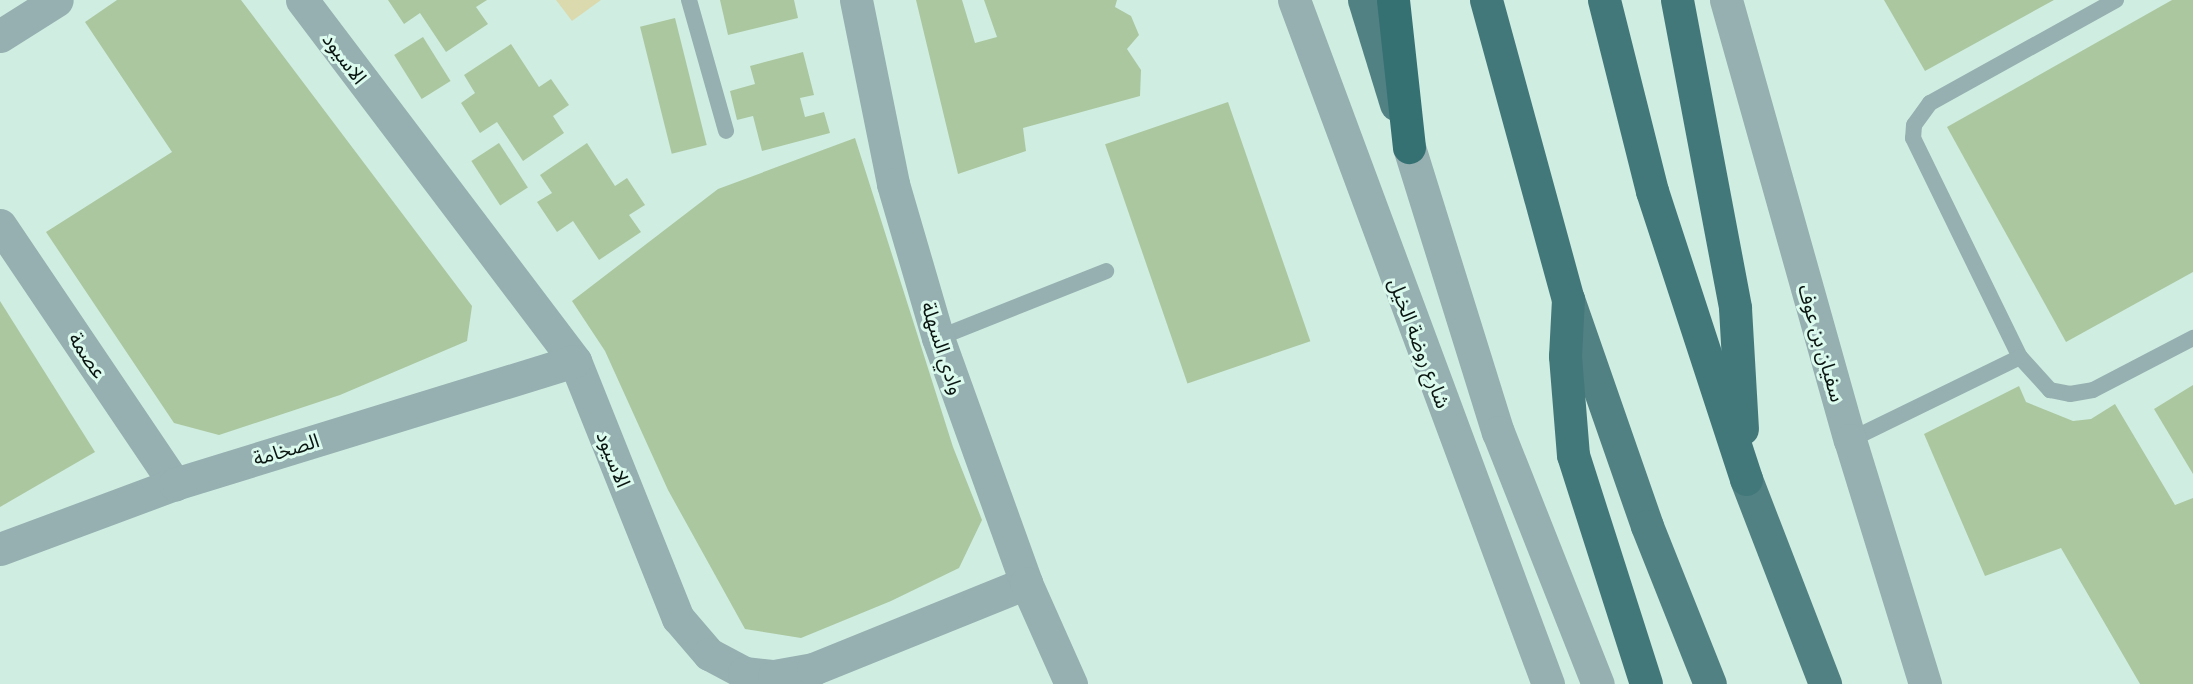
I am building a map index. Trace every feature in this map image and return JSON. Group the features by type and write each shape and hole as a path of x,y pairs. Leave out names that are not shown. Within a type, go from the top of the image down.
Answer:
{"highway":[{"path":"1393,0 1409,147"},
{"path":"1486,0 1568,298 1565,357 1573,455 1646,684"},
{"path":"1604,0 1652,191 1746,479"},
{"path":"1677,0 1735,308 1746,479"}],"main road":[{"path":"1364,0 1409,147"},
{"path":"1568,298 1647,526 1710,684"},
{"path":"1746,479 1825,684"}],"street":[{"path":"0,36 57,0"},
{"name":"الاسيود","path":"302,0 575,361 678,618 709,654 744,673 774,676 813,669 1026,583"},
{"name":"وادي السهلة","path":"856,0 893,184 938,338 1026,583 1071,684"},
{"name":"شارع روضة الخيل","path":"1294,0 1548,684"},
{"name":"سفيان بن عوف","path":"1726,0 1850,440 1925,684"},
{"path":"1409,147 1498,432 1598,684"},
{"name":"عصمة","path":"0,225 175,484"},
{"name":"الصخامة","path":"0,549 175,484 575,361"}],"lane":[{"path":"689,0 726,131"},
{"path":"2116,0 1930,103 1914,124 1916,151 2020,357 2036,380 2050,390 2070,394 2113,382 2193,338"},
{"path":"938,338 1106,271"},
{"path":"1850,440 2020,357"}],"green space":[{"path":"556,0 601,0 572,21"}],"building":[{"path":"117,0 241,0 472,306 467,341 340,395 219,435 174,423 46,232 172,152 85,22"},
{"path":"388,0 487,0 476,7 488,24 446,52 420,13 404,24"},
{"path":"720,0 794,0 798,18 728,35"},
{"path":"916,0 962,0 975,43 997,37 984,0 1117,0 1115,7 1131,16 1139,35 1127,49 1141,70 1140,96 1023,128 1026,151 958,174"},
{"path":"1884,0 2054,0 1925,71"},
{"path":"2172,0 2193,0 2193,272 2066,342 1947,127"},
{"path":"675,18 707,145 672,154 640,27"},
{"path":"423,37 451,81 422,99 394,55"},
{"path":"511,44 539,87 551,79 569,105 553,116 564,133 523,161 497,122 480,133 461,103 475,93 464,75"},
{"path":"803,52 814,95 800,98 805,117 824,112 830,133 762,151 753,116 737,120 730,91 755,84 750,66"},
{"path":"1228,102 1310,341 1187,384 1105,144"},
{"path":"855,138 953,447 982,520 959,568 891,601 801,638 745,629 668,490 605,351 572,301 718,189"},
{"path":"499,143 528,187 500,205 471,161"},
{"path":"587,143 615,186 627,178 645,205 629,215 641,232 599,260 573,221 557,232 537,202 552,193 540,175"},
{"path":"0,301 95,452 0,507"},
{"path":"2193,385 2193,474 2154,409"},
{"path":"2019,386 2026,402 2073,421 2091,419 2115,404 2175,505 2193,498 2193,684 2140,684 2061,548 1985,576 1924,434"}]}
